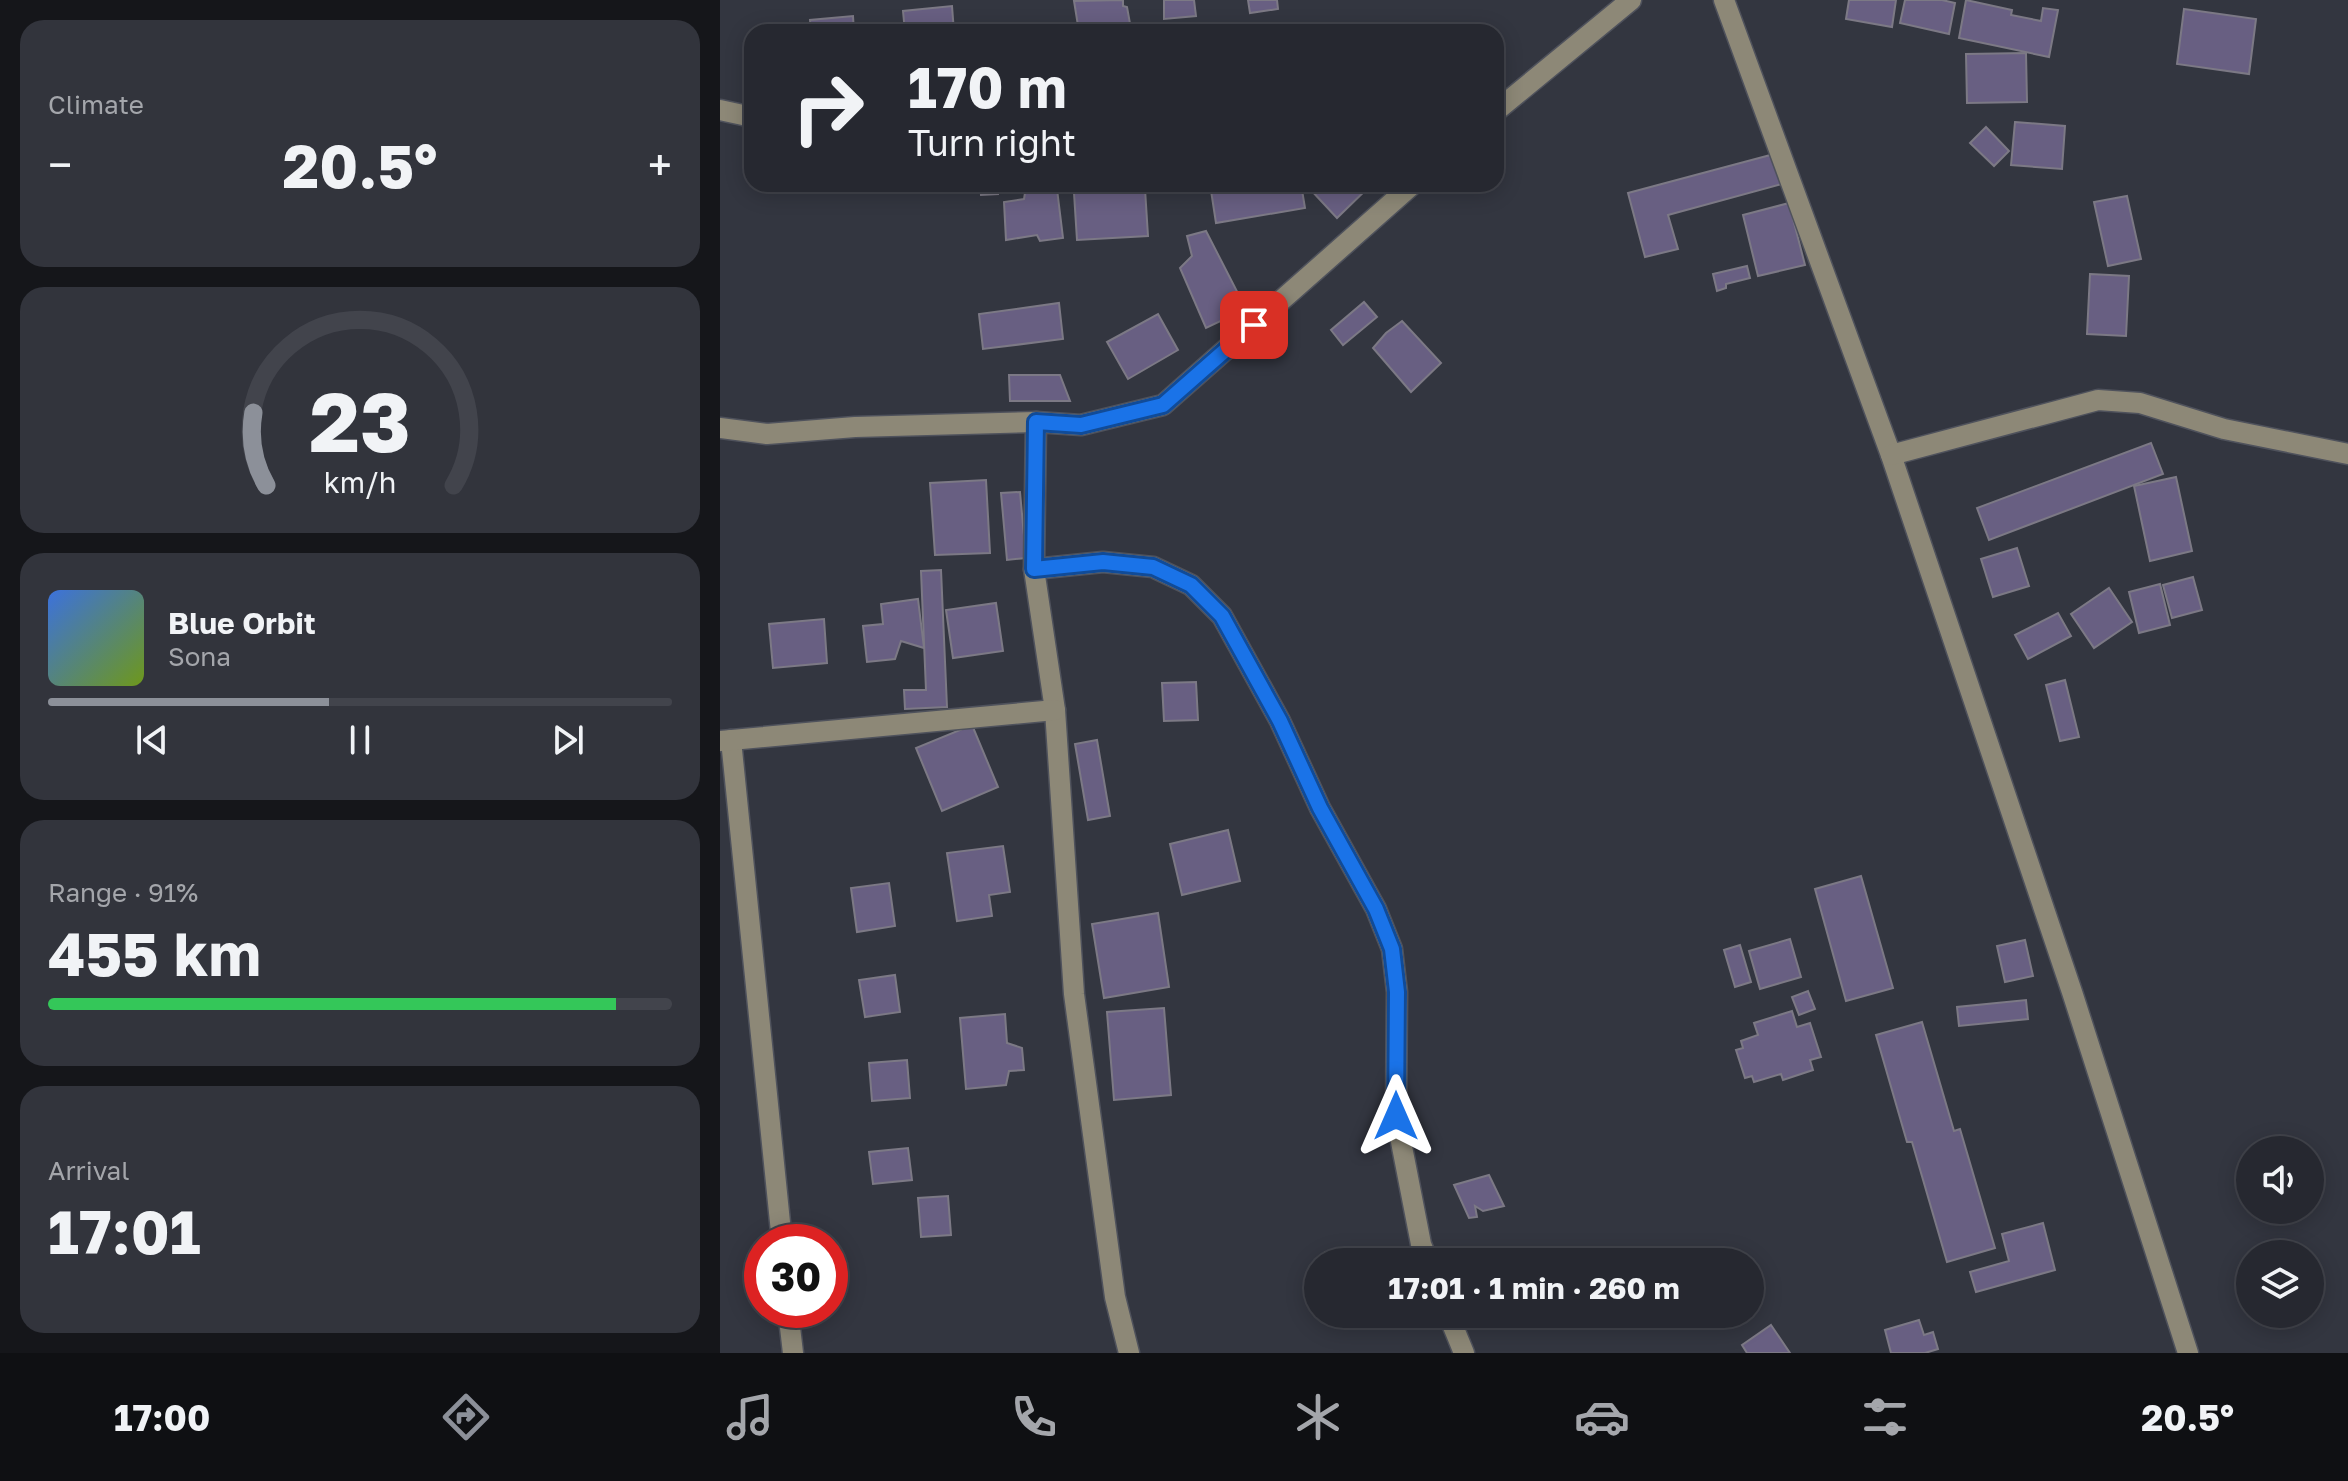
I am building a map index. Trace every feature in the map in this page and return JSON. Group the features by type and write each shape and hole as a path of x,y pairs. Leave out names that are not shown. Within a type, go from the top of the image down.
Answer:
{"street":[{"path":"1506,92 1631,0"},
{"path":"1724,0 1891,455 2077,1007 2188,1353"},
{"path":"720,110 744,115"},
{"path":"720,428 767,434 855,427 1036,422 1081,425 1163,405 1404,192"},
{"path":"1891,455 2098,400 2140,403 2224,429 2348,454"},
{"path":"1036,422 1034,569 1055,710 1074,994 1115,1297 1129,1353"},
{"path":"1034,569 1103,562 1153,567 1191,585 1222,616 1280,721 1320,808 1376,909 1392,949 1397,992 1396,1116 1423,1248"},
{"path":"780,1224 726,741 1055,710"},
{"path":"790,1328 793,1353"},
{"path":"1454,1328 1464,1353"}],"building":[{"path":"1123,0 1130,24 1078,24 1074,1"},
{"path":"1164,0 1194,0 1196,16 1164,19"},
{"path":"1248,0 1277,0 1278,9 1250,13"},
{"path":"1849,0 1896,0 1892,27 1846,19"},
{"path":"1905,0 1955,3 1949,34 1900,23"},
{"path":"1966,0 2012,10 2011,15 2041,21 2043,8 2058,10 2049,57 1959,38"},
{"path":"952,6 953,24 904,24 903,11"},
{"path":"2184,9 2256,19 2249,74 2177,64"},
{"path":"853,16 854,24 810,24 810,20"},
{"path":"2026,53 2027,102 1967,103 1966,54"},
{"path":"2015,122 2065,126 2062,169 2011,165"},
{"path":"1986,127 2009,151 1994,166 1970,143"},
{"path":"1774,154 1782,184 1668,215 1678,249 1645,257 1628,193"},
{"path":"981,192 998,192 998,194 981,195"},
{"path":"1057,192 1063,238 1040,241 1037,235 1006,240 1004,202 1024,199 1025,193"},
{"path":"1145,192 1148,236 1077,240 1074,193"},
{"path":"1211,192 1302,192 1305,208 1216,223"},
{"path":"1313,192 1364,192 1337,218"},
{"path":"2127,196 2141,259 2108,266 2094,202"},
{"path":"1789,203 1805,265 1758,276 1743,215"},
{"path":"1206,231 1246,309 1206,328 1180,268 1192,256 1187,236"},
{"path":"1747,266 1750,278 1726,284 1726,288 1717,291 1713,274"},
{"path":"2090,274 2129,276 2126,336 2087,334"},
{"path":"1364,302 1377,317 1343,345 1331,330"},
{"path":"1059,303 1063,339 983,349 979,314"},
{"path":"1158,314 1178,350 1128,379 1107,342"},
{"path":"1402,321 1441,363 1411,392 1373,348"},
{"path":"1009,375 1060,375 1070,401 1010,401"},
{"path":"2151,443 2163,474 1989,540 1977,508"},
{"path":"2176,477 2192,551 2150,561 2134,486"},
{"path":"986,480 990,553 935,555 930,483"},
{"path":"1020,492 1026,558 1007,560 1001,493"},
{"path":"2017,548 2029,586 1993,597 1981,559"},
{"path":"941,570 947,707 905,709 904,690 926,690 921,571"},
{"path":"2193,577 2202,610 2172,618 2163,585"},
{"path":"2160,584 2170,625 2139,633 2129,592"},
{"path":"2109,588 2132,622 2094,648 2071,614"},
{"path":"918,599 924,648 901,641 895,659 867,662 863,626 883,624 881,604"},
{"path":"996,603 1003,651 953,658 946,610"},
{"path":"2058,613 2071,636 2028,659 2015,635"},
{"path":"824,619 827,663 773,668 769,624"},
{"path":"2065,680 2079,737 2060,741 2046,685"},
{"path":"1196,682 1198,720 1164,721 1162,683"},
{"path":"972,725 998,787 942,811 916,748"},
{"path":"1097,740 1110,816 1088,820 1075,744"},
{"path":"1228,830 1240,881 1182,895 1170,844"},
{"path":"1003,846 1010,892 989,895 992,916 957,921 947,853"},
{"path":"1861,876 1893,988 1846,1001 1815,889"},
{"path":"889,883 895,926 857,932 851,888"},
{"path":"1158,913 1169,987 1104,998 1092,924"},
{"path":"1790,939 1801,977 1760,989 1749,951"},
{"path":"2025,940 2033,976 2005,982 1997,946"},
{"path":"1740,945 1751,982 1735,987 1724,950"},
{"path":"895,975 900,1012 865,1017 859,980"},
{"path":"1808,991 1815,1009 1799,1015 1792,997"},
{"path":"2026,1000 2028,1019 1959,1026 1957,1007"},
{"path":"1164,1008 1171,1095 1114,1100 1107,1012"},
{"path":"1792,1011 1797,1027 1810,1023 1821,1057 1810,1060 1813,1070 1783,1080 1781,1074 1754,1082 1752,1076 1745,1078 1736,1050 1743,1048 1741,1041 1758,1035 1754,1023"},
{"path":"1005,1014 1007,1043 1022,1048 1024,1070 1009,1071 1006,1085 966,1089 960,1018"},
{"path":"1922,1022 1954,1131 1960,1129 1995,1248 1947,1262 1912,1142 1907,1142 1876,1035"},
{"path":"907,1060 910,1098 872,1101 869,1063"},
{"path":"908,1148 912,1180 873,1184 869,1152"},
{"path":"1489,1175 1504,1206 1483,1211 1475,1206 1477,1217 1469,1218 1454,1185"},
{"path":"948,1196 951,1235 921,1237 918,1198"},
{"path":"2043,1223 2055,1270 1976,1292 1970,1272 2009,1261 2002,1234"},
{"path":"1919,1320 1924,1335 1933,1332 1938,1349 1925,1353 1891,1353 1885,1330"},
{"path":"1771,1325 1790,1353 1747,1353 1742,1345"}],"route":[{"path":"1254,325 1163,405 1081,425 1036,422 1034,569 1103,562 1153,567 1191,585 1222,616 1280,721 1320,808 1376,909 1392,949 1397,992 1396,1116"}]}
